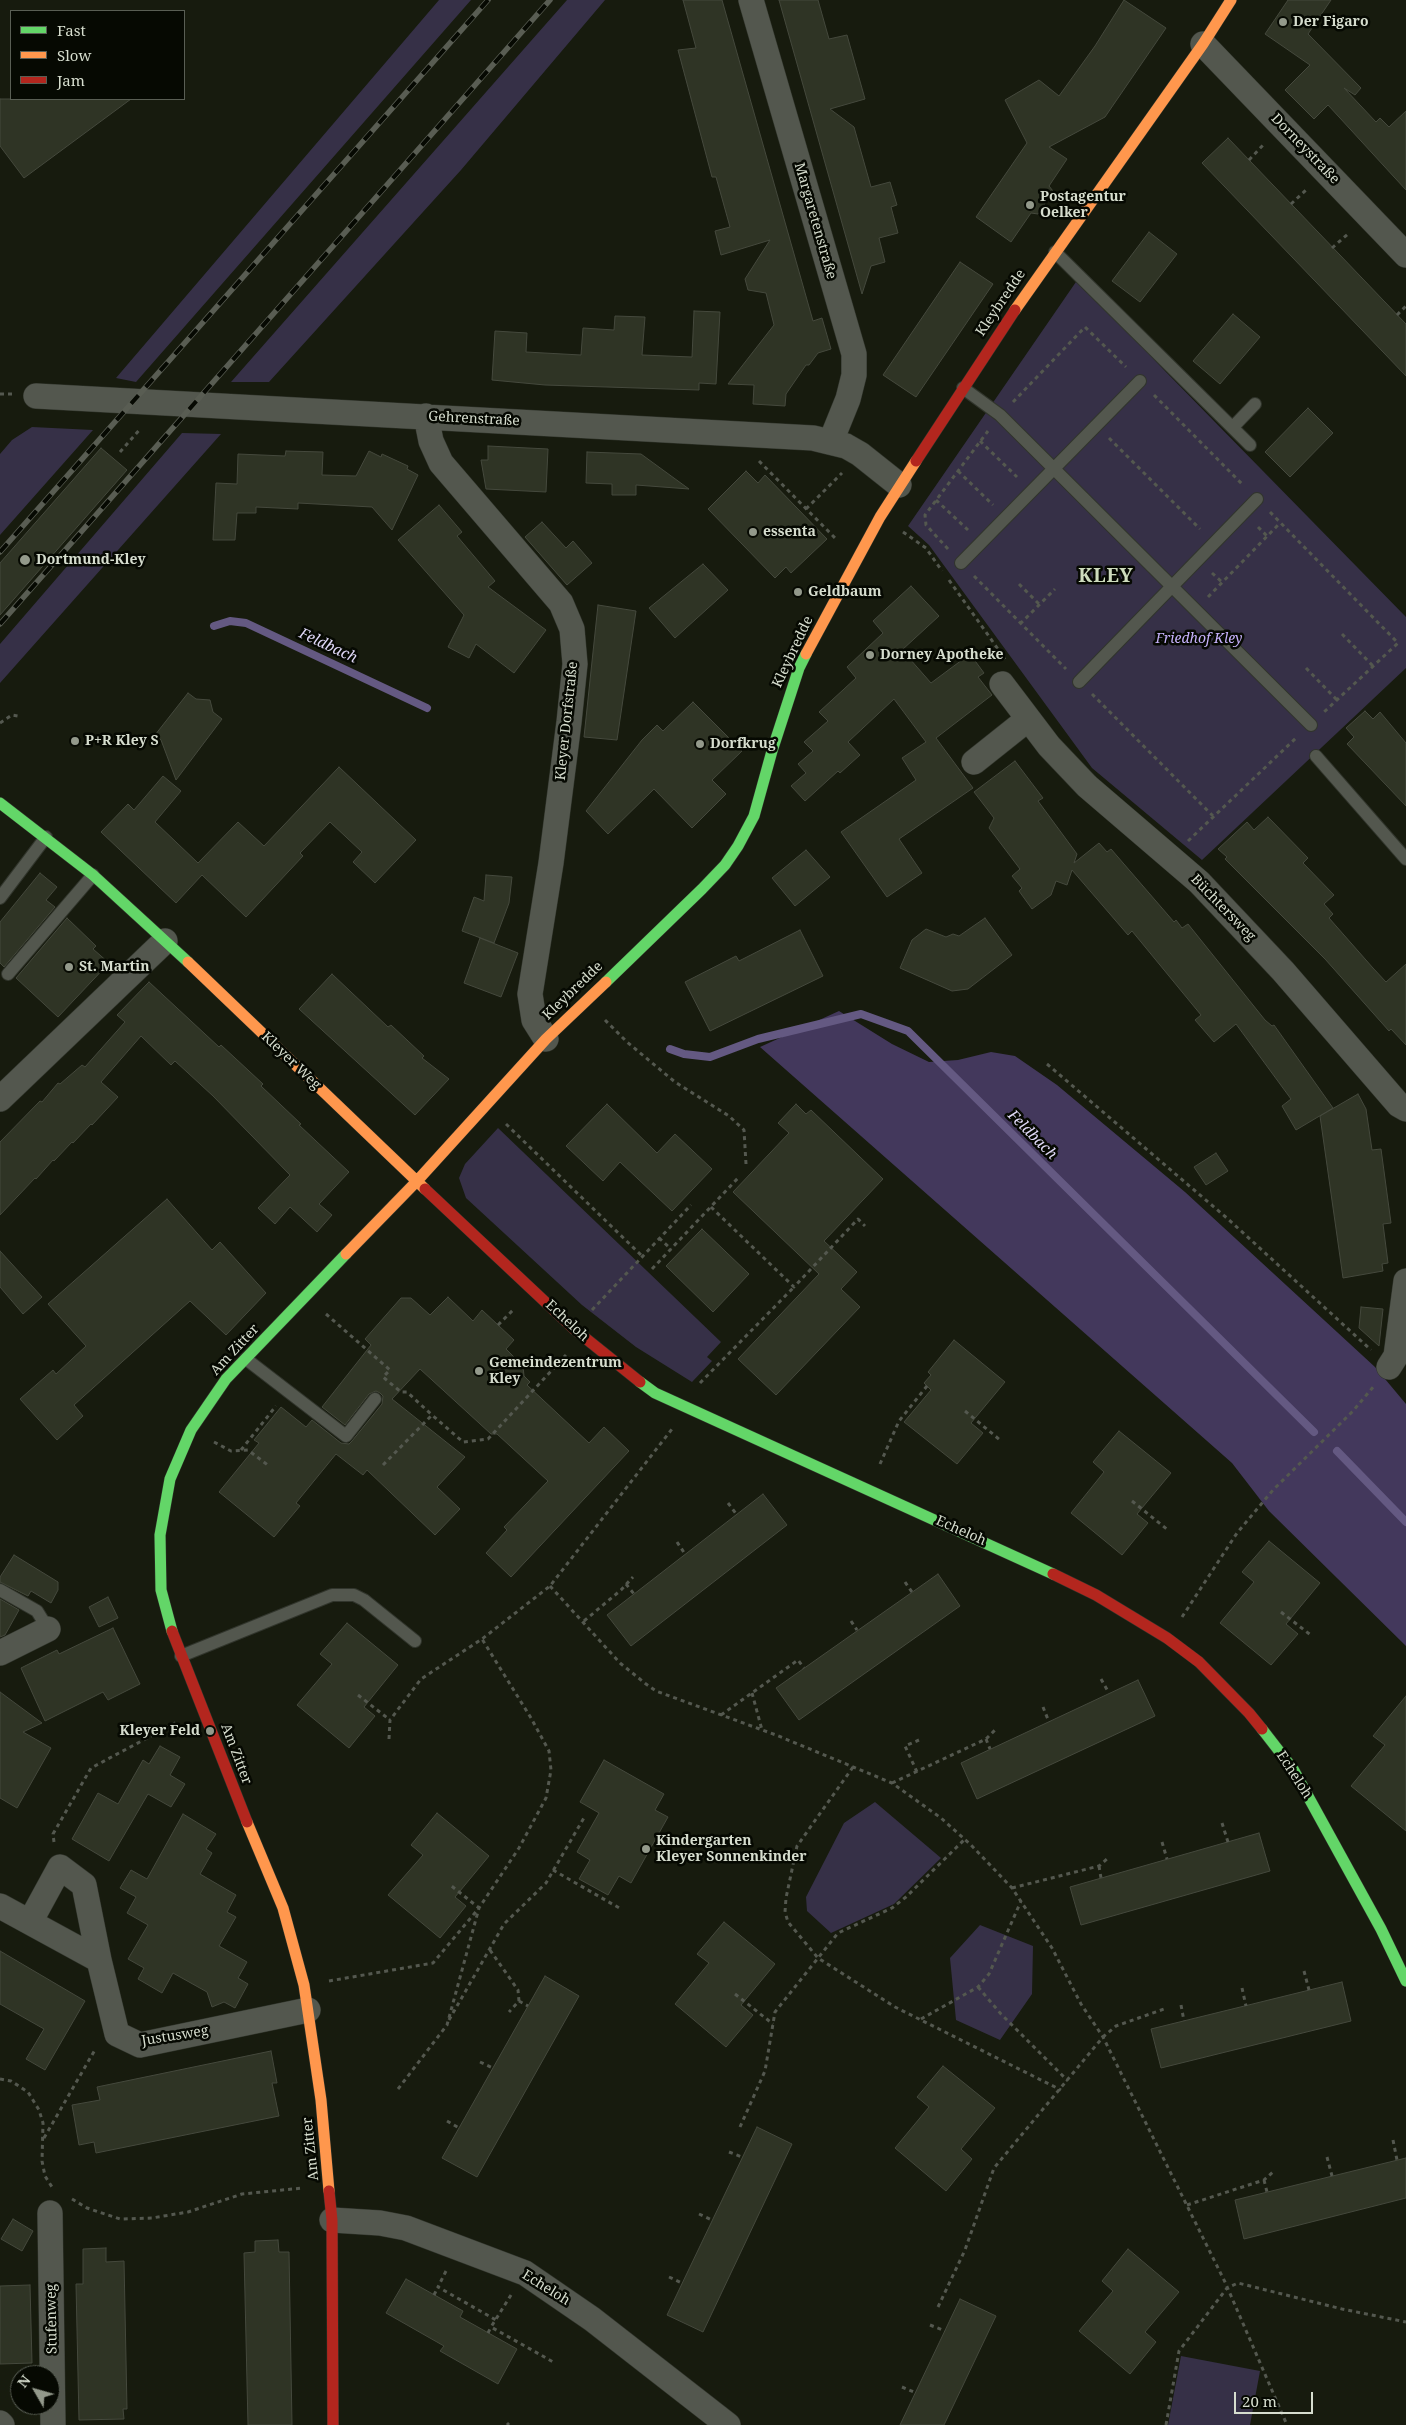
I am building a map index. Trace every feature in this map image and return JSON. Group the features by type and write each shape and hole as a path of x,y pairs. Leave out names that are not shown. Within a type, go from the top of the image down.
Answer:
{"street":[{"name":"Margaretenstraße","path":"751,0 854,354 854,375 850,391 831,441"},
{"name":"Kleybredde","path":"417,1181 546,1039 702,890 725,865 738,846 754,816 764,786 774,742 799,668 880,517 963,388 1055,252 1203,44 1224,3"},
{"name":"Dorneystraße","path":"1203,44 1406,255"},
{"name":"Gehrenstraße","path":"36,396 813,438 831,441 860,454 899,485"},
{"name":"Kleyer Dorfstraße","path":"426,416 431,440 441,463 561,604 572,629 575,664 569,722 530,994 534,1020 546,1039"},
{"name":"Büchtersweg","path":"1002,684 1049,746 1087,786 1199,882 1283,971 1399,1105 1406,1110"},
{"path":"974,762 1028,719"},
{"name":"Kleyer Weg","path":"0,803 93,874 417,1181"},
{"path":"6,1093 165,941"},
{"name":"Am Zitter","path":"333,2425 332,2220 330,2188 304,1985 283,1908 168,1620 161,1590 160,1535 170,1480 192,1430 226,1380 417,1181"},
{"name":"Echeloh","path":"417,1181 574,1329 614,1364 655,1393 1088,1590 1167,1638 1199,1662 1248,1713 1293,1769 1381,1929 1406,1981"},
{"path":"1389,1367 1396,1356 1406,1281"},
{"path":"0,1653 48,1628"},
{"path":"30,1922 60,1867"},
{"name":"Justusweg","path":"60,1867 84,1885 116,2034 140,2045 308,2010"},
{"path":"0,1906 99,1960"},
{"name":"Stufenweg","path":"53,2425 58,2200"},
{"name":"Echeloh","path":"332,2220 391,2224 525,2272 586,2314 728,2425"}],"lane":[{"path":"1055,252 1250,445"},
{"path":"961,563 1140,381"},
{"path":"963,388 1000,415 1311,725"},
{"path":"1232,427 1256,404"},
{"path":"1079,682 1171,585 1257,499"},
{"path":"1316,756 1406,859"},
{"path":"0,898 46,837"},
{"path":"8,974 93,874"},
{"path":"246,1359 346,1436 375,1399"},
{"path":"0,1590 37,1611 48,1628"},
{"path":"181,1656 332,1595 354,1595 364,1600 415,1642"}],"path":[{"path":"1249,160 1266,142"},
{"path":"1291,204 1309,187"},
{"path":"1332,248 1351,231"},
{"path":"1397,315 1406,306"},
{"path":"961,563 924,522 925,515 1000,415 1086,327"},
{"path":"1096,425 1214,542"},
{"path":"762,435 758,460 857,560"},
{"path":"980,441 1032,492"},
{"path":"806,509 860,454"},
{"path":"958,470 1006,518"},
{"path":"936,500 981,543"},
{"path":"880,517 926,548 942,572"},
{"path":"1196,610 1280,522"},
{"path":"948,579 1009,665 1002,684"},
{"path":"1018,584 1040,605"},
{"path":"1020,624 1055,589"},
{"path":"1342,634 1373,666"},
{"path":"1172,859 1213,816 1398,643"},
{"path":"1306,668 1337,700"},
{"path":"0,723 12,715 18,716"},
{"path":"588,998 606,1022 627,1042 675,1082 730,1116 744,1130 746,1164"},
{"path":"1048,1064 1228,1219 1389,1367 1353,1411 1273,1490 1243,1526 1167,1638"},
{"path":"485,1104 642,1256"},
{"path":"652,1270 739,1178"},
{"path":"574,1329 690,1205"},
{"path":"711,1207 794,1287"},
{"path":"701,1383 858,1219 865,1226"},
{"path":"659,1238 671,1250"},
{"path":"307,1296 390,1370 383,1377 401,1392 407,1392 463,1442 488,1438 583,1337"},
{"path":"869,1490 899,1421 927,1386"},
{"path":"240,1451 288,1391"},
{"path":"389,1739 390,1720 421,1679 482,1639 550,1586 688,1408"},
{"path":"965,1411 1000,1440"},
{"path":"384,1466 432,1415"},
{"path":"192,1430 231,1451 248,1450 268,1466"},
{"path":"1132,1501 1168,1530"},
{"path":"728,1503 736,1515"},
{"path":"677,1542 685,1554"},
{"path":"584,1621 633,1577"},
{"path":"905,1582 912,1592"},
{"path":"626,1584 634,1594"},
{"path":"550,1586 584,1621 620,1663 656,1691 762,1730 892,1784 941,1818 965,1839 1012,1888 1052,1948 1081,2004 1103,2037 1227,2288 1287,2425"},
{"path":"1281,1612 1312,1636"},
{"path":"851,1622 857,1630"},
{"path":"304,1985 433,1963 479,1908 519,1848 546,1798 551,1770 549,1751 482,1639"},
{"path":"720,1716 798,1660 804,1668"},
{"path":"1102,1679 1109,1693"},
{"path":"752,1693 762,1730"},
{"path":"358,1695 390,1720"},
{"path":"1042,1707 1049,1722"},
{"path":"60,1867 53,1834 91,1768 202,1709"},
{"path":"892,1784 986,1739 995,1730"},
{"path":"986,1739 990,1749"},
{"path":"916,1772 905,1746 918,1740"},
{"path":"853,1767 797,1846 786,1898 785,1912 788,1922 818,1958 895,2007 1061,2090"},
{"path":"398,2089 446,2024 504,1924 546,1883 585,1816"},
{"path":"1222,1824 1228,1842"},
{"path":"740,2127 764,2071 776,2012 818,1958 838,1933 892,1908 906,1897 965,1839"},
{"path":"1162,1842 1167,1859"},
{"path":"1012,1888 1099,1866 1107,1859"},
{"path":"1099,1866 1101,1878"},
{"path":"553,1870 621,1909"},
{"path":"449,1884 479,1908"},
{"path":"920,2020 978,1987 989,1974 1021,1901"},
{"path":"446,2024 479,1908"},
{"path":"490,1950 518,1990 519,2000 509,2012"},
{"path":"1304,1971 1309,1990"},
{"path":"978,1987 1001,2014 1068,2081"},
{"path":"1242,1988 1246,2006"},
{"path":"735,1994 773,2024"},
{"path":"519,2000 528,2006"},
{"path":"1181,2004 1184,2021"},
{"path":"938,2307 965,2250 994,2168 1061,2090 1103,2037 1116,2026 1167,2008"},
{"path":"43,2140 112,2020"},
{"path":"480,2062 493,2068"},
{"path":"0,2079 11,2081 28,2092 39,2110 43,2124 42,2161 45,2176 58,2200 120,2218 152,2218 188,2212 242,2194 295,2187 330,2188"},
{"path":"447,2121 459,2128"},
{"path":"1393,2140 1397,2160"},
{"path":"729,2152 742,2157"},
{"path":"1327,2157 1332,2176"},
{"path":"1187,2205 1264,2180 1274,2171"},
{"path":"1264,2180 1266,2192"},
{"path":"699,2214 712,2220"},
{"path":"434,2295 459,2247"},
{"path":"488,2333 525,2272"},
{"path":"669,2277 682,2284"},
{"path":"1166,2425 1179,2351 1227,2288 1238,2283 1342,2309 1406,2322"},
{"path":"438,2287 496,2320"},
{"path":"930,2325 945,2331"},
{"path":"491,2327 555,2363"},
{"path":"902,2387 916,2393"}],"green space":[{"path":"439,0 471,0 136,382 116,378"},
{"path":"567,0 605,0 461,170 269,382 231,382"},
{"name":"Friedhof Kley","path":"1078,279 1165,371 1406,617 1406,668 1202,860 1092,768 929,545 908,526"},
{"path":"32,427 93,430 0,535 0,454 12,440"},
{"path":"182,433 221,434 0,683 0,644"},
{"path":"498,1128 721,1342 707,1357 712,1361 692,1382 636,1347 582,1305 466,1198 459,1178 465,1164"},
{"path":"875,1802 941,1858 894,1904 831,1933 807,1911 806,1897 844,1823"},
{"path":"980,1925 1033,1946 1032,1994 1000,2040 956,2020 950,1958"},
{"path":"1181,2356 1260,2371 1250,2425 1168,2425"}],"shaded area":[{"path":"839,1011 892,1044 929,1062 958,1060 991,1052 1015,1056 1057,1085 1185,1192 1375,1367 1406,1404 1406,1646 1269,1511 1232,1463 760,1047"}],"building":[{"path":"683,0 722,0 813,321 822,318 831,349 818,353 809,365 806,365 786,394 785,406 753,404 754,385 728,384 774,325 766,293 748,290 745,279 770,240 721,255 715,231 730,227 716,177 712,177 678,50 696,48"},
{"path":"779,0 818,0 829,39 847,35 865,99 830,109 854,127 871,187 890,182 897,205 891,207 898,233 879,238 885,262 871,266 862,294"},
{"path":"1124,0 1166,28 1105,117 1049,147 1067,159 1049,186 1053,191 1038,214 1031,213 1011,242 976,217 1027,143 1005,100 1039,80 1059,96 1095,46"},
{"path":"1288,0 1331,0 1308,34 1361,88 1355,95 1344,88 1376,122 1380,118 1389,127 1406,111 1406,190 1328,105 1314,119 1285,90 1310,65 1265,34"},
{"path":"0,99 130,100 24,178 0,146"},
{"path":"1228,138 1406,324 1406,376 1202,163"},
{"path":"1149,232 1177,254 1140,302 1112,281"},
{"path":"960,262 993,284 916,397 883,375"},
{"path":"694,311 720,312 716,384 699,383 699,390 545,385 492,380 495,331 527,333 526,352 581,355 583,328 614,330 615,316 645,317 642,355 692,357"},
{"path":"1233,314 1260,337 1220,384 1193,361"},
{"path":"1308,408 1333,433 1290,477 1265,452"},
{"path":"488,446 548,449 546,492 486,489 481,460 488,460"},
{"path":"101,448 127,470 0,615 0,563"},
{"path":"286,451 323,452 322,475 356,476 369,451 381,457 382,454 408,466 407,469 418,475 392,530 372,507 298,503 298,509 256,507 256,513 237,513 235,540 213,540 216,483 237,484 238,454 285,456"},
{"path":"587,452 641,454 689,489 636,485 636,495 612,495 612,484 586,483"},
{"name":"essenta","path":"746,471 758,483 765,475 827,539 791,573 786,567 775,578 708,509"},
{"path":"439,505 462,532 457,536 495,581 488,587 546,630 514,673 476,644 469,658 448,647 464,615 398,540"},
{"path":"542,522 566,548 573,541 592,563 567,585 525,537"},
{"path":"703,564 728,590 675,638 649,608"},
{"path":"911,586 939,616 902,650 931,683 970,654 984,673 978,677 992,695 936,738 973,788 899,839 922,873 887,897 841,832 916,780 902,758 926,742 894,699 848,742 860,755 840,773 838,771 805,801 791,786 806,773 798,764 813,751 804,742 828,721 819,712 856,678 847,667 883,633 873,621"},
{"path":"598,605 636,611 617,740 584,737"},
{"path":"188,693 196,699 210,700 213,712 222,719 176,780 161,740 155,735"},
{"path":"693,702 742,751 712,780 726,794 692,828 654,789 608,834 586,811 642,740 657,725 663,731"},
{"path":"1365,711 1373,719 1380,712 1406,743 1406,806 1347,744 1354,737 1346,728"},
{"path":"1015,761 1043,798 1038,801 1077,854 1074,863 1099,843 1107,852 1111,849 1174,922 1176,920 1182,928 1188,924 1265,1020 1272,1026 1274,1025 1333,1108 1296,1130 1282,1106 1291,1099 1236,1024 1214,1042 1195,1020 1201,1015 1132,931 1128,935 1072,870 1067,885 1056,881 1051,895 1032,909 1019,891 1022,888 1012,876 1020,869 989,828 994,818 974,792"},
{"path":"339,767 416,840 375,883 353,862 362,852 330,822 300,853 303,856 246,917 202,875 176,903 101,832 128,804 134,810 163,776 181,791 155,822 198,863 238,822 264,846"},
{"path":"1268,817 1308,858 1303,863 1334,895 1324,904 1333,914 1329,918 1386,982 1406,964 1406,1045 1391,1029 1389,1031 1325,959 1225,859 1227,857 1218,849 1247,822 1254,830"},
{"path":"806,850 830,877 795,906 772,878"},
{"path":"40,873 57,887 46,900 55,907 4,967 0,963 0,922"},
{"path":"486,875 512,877 509,903 494,943 462,931 474,897 484,901"},
{"name":"St. Martin","path":"67,918 96,946 93,949 109,963 58,1017 16,978"},
{"path":"985,918 1012,955 968,989 952,991 900,968 912,940 926,929 946,937 953,934 959,936"},
{"path":"800,930 823,976 710,1031 685,982 736,956 739,961"},
{"path":"480,938 518,953 501,997 464,983"},
{"path":"332,974 388,1027 391,1025 424,1056 422,1058 449,1079 415,1115 299,1009"},
{"path":"149,982 219,1047 221,1045 263,1084 261,1086 301,1124 299,1125 349,1172 319,1204 332,1215 317,1232 290,1207 275,1224 258,1208 290,1175 213,1096 175,1061 171,1065 141,1036 101,1082 118,1097 0,1215 0,1142 40,1101 42,1102 58,1083 60,1084 82,1065 85,1067 125,1022 117,1015"},
{"path":"1358,1094 1366,1109 1372,1150 1381,1149 1391,1223 1383,1224 1388,1263 1382,1264 1383,1271 1343,1278 1320,1116"},
{"path":"607,1104 657,1153 675,1134 712,1169 672,1211 620,1162 603,1181 566,1146"},
{"path":"796,1104 806,1114 811,1110 883,1179 824,1241 857,1272 841,1289 860,1307 776,1395 738,1359 819,1274 733,1192 789,1133 778,1123"},
{"path":"1216,1153 1228,1171 1206,1185 1194,1167"},
{"path":"167,1199 212,1250 220,1242 266,1293 226,1335 190,1301 74,1405 83,1416 57,1440 20,1399 53,1370 56,1374 86,1346 48,1304"},
{"path":"702,1229 749,1274 713,1312 666,1266"},
{"path":"0,1251 42,1297 23,1314 0,1287"},
{"path":"448,1297 473,1321 482,1310 514,1340 506,1349 523,1366 524,1376 530,1382 527,1385 589,1443 604,1427 629,1451 511,1577 486,1553 507,1530 504,1527 548,1481 497,1434 491,1434 420,1369 392,1399 465,1457 437,1487 460,1509 435,1535 367,1470 363,1475 336,1454 296,1503 300,1506 274,1537 219,1492 259,1443 254,1440 281,1407 306,1427 312,1420 341,1443 349,1444 382,1404 383,1396 376,1391 369,1394 345,1425 322,1407 371,1345 365,1339 401,1298 411,1298 430,1315"},
{"path":"1361,1307 1383,1309 1379,1346 1359,1328"},
{"path":"954,1340 1005,1382 971,1423 983,1433 957,1464 904,1422 931,1390 924,1383 931,1375 928,1372"},
{"path":"1119,1431 1171,1473 1137,1514 1148,1523 1122,1555 1071,1513 1104,1472 1093,1462"},
{"path":"763,1494 787,1525 631,1646 607,1615"},
{"path":"1269,1541 1320,1583 1286,1624 1298,1634 1271,1665 1220,1623 1254,1582 1242,1572"},
{"path":"14,1555 58,1582 58,1590 51,1603 31,1591 28,1596 0,1582 0,1577"},
{"path":"938,1574 960,1606 799,1720 776,1688"},
{"path":"108,1597 118,1618 99,1627 89,1607"},
{"path":"0,1599 19,1610 5,1635 0,1637"},
{"path":"347,1623 398,1665 364,1707 375,1716 349,1748 297,1705 332,1664 320,1654"},
{"path":"113,1628 140,1684 108,1700 103,1692 45,1721 21,1668 57,1650 59,1654"},
{"path":"1138,1680 1155,1716 977,1799 961,1763"},
{"path":"0,1692 42,1723 23,1732 51,1748 17,1808 0,1798"},
{"path":"1406,1696 1406,1831 1351,1786 1385,1745 1373,1736"},
{"path":"160,1746 180,1757 170,1775 185,1784 171,1807 148,1794 109,1861 72,1839 98,1793 118,1804 143,1760 149,1764"},
{"path":"604,1760 664,1794 655,1810 668,1817 631,1883 619,1876 608,1895 579,1879 590,1860 577,1852 599,1813 580,1802"},
{"path":"437,1813 489,1856 455,1897 466,1906 440,1938 388,1895 423,1855 411,1845"},
{"path":"183,1814 216,1834 206,1849 212,1853 200,1874 236,1895 227,1912 236,1917 219,1946 247,1962 238,1978 248,1984 235,2008 224,2002 212,2007 207,1992 173,1973 162,1993 138,1979 144,1968 128,1959 148,1925 127,1913 136,1897 120,1888 131,1870 147,1879"},
{"path":"1259,1833 1270,1871 1081,1925 1070,1887"},
{"path":"724,1922 775,1964 741,2005 753,2015 726,2047 675,2004 709,1963 697,1954"},
{"path":"0,1951 85,2001 45,2070 26,2059 44,2029 0,2004"},
{"path":"545,1976 579,1996 477,2177 442,2158"},
{"path":"1342,1982 1351,2021 1161,2068 1151,2029"},
{"path":"271,2051 277,2083 272,2083 279,2116 96,2153 94,2142 79,2145 72,2105 100,2100 97,2087"},
{"path":"943,2066 995,2108 961,2149 972,2159 946,2191 895,2148 929,2107 917,2097"},
{"path":"757,2127 792,2144 703,2332 667,2315"},
{"path":"1406,2158 1406,2198 1244,2239 1235,2200"},
{"path":"13,2219 33,2231 22,2251 1,2239"},
{"path":"278,2240 279,2252 289,2252 292,2425 248,2425 244,2253 255,2252 255,2241"},
{"path":"106,2248 106,2262 124,2261 127,2409 123,2409 124,2419 79,2420 76,2284 83,2284 83,2249"},
{"path":"1128,2249 1179,2292 1145,2332 1156,2342 1130,2374 1079,2331 1113,2291 1102,2281"},
{"path":"406,2279 463,2311 460,2317 517,2349 498,2384 440,2351 444,2346 386,2313"},
{"path":"30,2285 32,2363 0,2364 0,2286"},
{"path":"960,2299 996,2316 944,2425 900,2425"}],"waterway":[{"name":"Feldbach","path":"214,626 230,621 246,623 427,708"},
{"name":"Feldbach","path":"670,1049 684,1054 710,1057 758,1039 861,1014 908,1031 1314,1432"},
{"name":"Feldbach","path":"1337,1451 1406,1522"}],"railway":[{"path":"0,552 488,0"},
{"path":"0,624 550,0"}],"traffic: fast":[{"path":"606,982 702,889 725,865 738,846 754,816 772,751 799,668 806,654"},
{"path":"0,803 93,875 188,962"},
{"path":"172,1631 161,1590 160,1535 170,1479 191,1430 226,1379 346,1254"},
{"path":"640,1382 655,1393 1053,1574"},
{"path":"1262,1729 1293,1769 1381,1929 1406,1981"}],"traffic: slow":[{"path":"1015,310 1203,44 1231,0"},
{"path":"806,654 880,517 916,461"},
{"path":"188,962 425,1189"},
{"path":"346,1254 417,1181 546,1039 606,982"},
{"path":"247,1822 283,1908 304,1985 321,2100 329,2191"}],"traffic: jam":[{"path":"916,461 1015,310"},
{"path":"425,1189 574,1329 640,1382"},
{"path":"1053,1574 1096,1595 1167,1638 1199,1662 1262,1729"},
{"path":"172,1631 247,1822"},
{"path":"329,2191 332,2220 333,2425"}],"place":[{"name":"Der Figaro","path":"1283,22"},
{"name":"Postagentur Oelker","path":"1030,205"},
{"name":"essenta","path":"753,532"},
{"name":"Dortmund-Kley","path":"25,560"},
{"name":"Geldbaum","path":"798,592"},
{"name":"Dorney Apotheke","path":"870,655"},
{"name":"P+R Kley S","path":"75,741"},
{"name":"Dorfkrug","path":"700,744"},
{"name":"St. Martin","path":"69,967"},
{"name":"Gemeindezentrum Kley","path":"479,1371"},
{"name":"Kleyer Feld","path":"210,1731"},
{"name":"Kindergarten Kleyer Sonnenkinder","path":"646,1849"}],"district":[{"name":"KLEY","path":"1106,577"}]}
